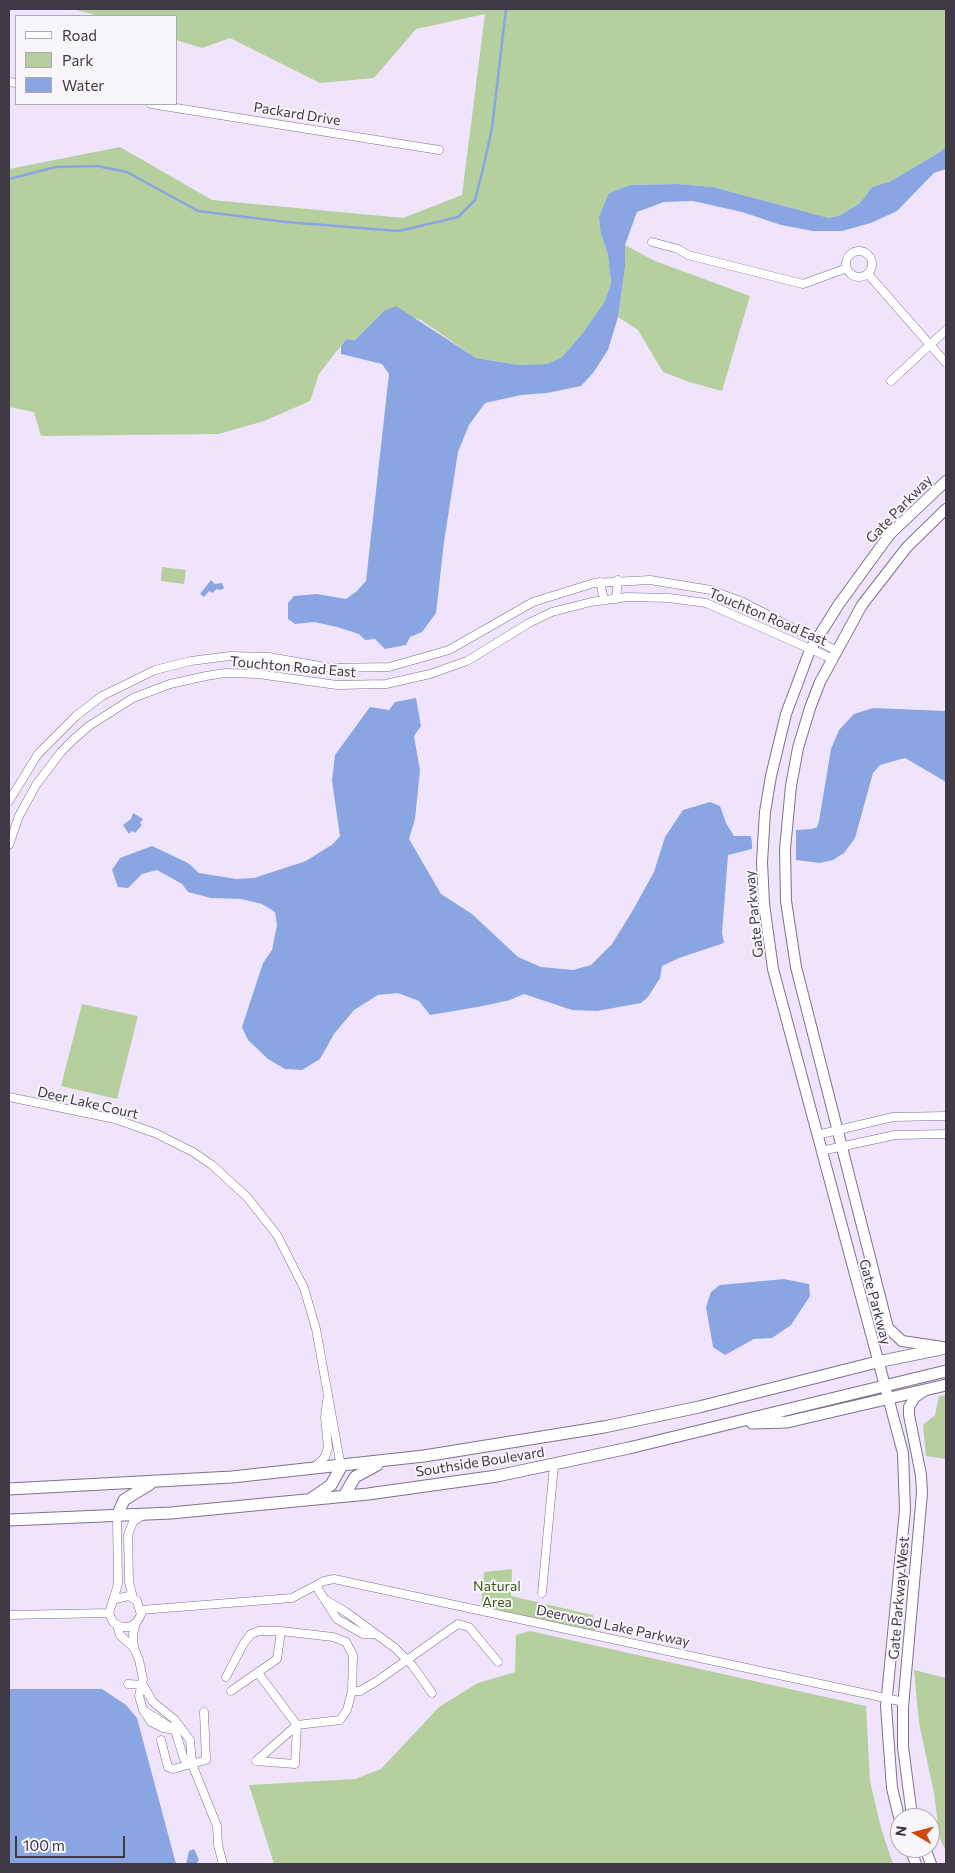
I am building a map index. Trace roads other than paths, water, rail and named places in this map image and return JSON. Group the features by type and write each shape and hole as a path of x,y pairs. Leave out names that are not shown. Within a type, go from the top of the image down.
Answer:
{"highway":[{"name":"Southside Boulevard","path":"9,1489 154,1482 309,1470 505,1443 700,1407 877,1362 946,1348"},
{"name":"Southside Boulevard","path":"9,1520 143,1515 308,1500 497,1476 554,1465 946,1371"},
{"path":"728,1424 787,1422 946,1385"},
{"path":"344,1496 355,1478 372,1467 390,1460"},
{"path":"308,1500 320,1494 331,1485 341,1466"},
{"path":"116,1516 124,1500 154,1482"}],"main road":[{"name":"Gate Parkway","path":"884,1386 773,969 764,904 762,862 765,812 770,778 786,714 813,645 859,574 890,534 946,481"},
{"name":"Gate Parkway","path":"946,509 907,547 862,605 835,655 810,708 798,748 786,828 784,879 796,967 888,1328 902,1342 946,1348"},
{"name":"Gate Parkway West","path":"884,1386 903,1453 904,1476 905,1510 887,1698 887,1732 892,1788 897,1808"},
{"name":"Gate Parkway West","path":"912,1808 903,1747 904,1702 921,1475 908,1415 909,1406 915,1397 927,1389"},
{"path":"904,1476 921,1475"},
{"path":"900,1560 916,1561"}],"street":[{"name":"Packard Drive","path":"157,105 439,150"},
{"path":"652,242 678,249 688,255 803,284 847,268"},
{"path":"847,268 850,256 861,251 868,255 872,263 868,274"},
{"path":"847,268 856,277 868,274"},
{"path":"868,274 946,363"},
{"path":"891,381 946,330"},
{"path":"616,599 618,580"},
{"name":"Touchton Road East","path":"9,801 38,754 62,729 102,696 155,670 217,656 259,656 331,668 371,669 389,667 435,655 473,638 499,619 533,602 565,590 618,580 650,580 711,590 743,602 813,645"},
{"path":"600,582 604,600"},
{"name":"Touchton Road East","path":"9,845 19,816 36,786 61,752 74,740 120,706 153,690 214,675 258,674 337,685 386,684 437,672 467,661 529,623 552,612 616,599 662,598 706,602 835,655"},
{"path":"473,638 483,651"},
{"path":"258,674 259,656"},
{"path":"62,729 74,740"},
{"path":"51,740 61,752"},
{"name":"Deer Lake Court","path":"9,1097 138,1126 193,1152 230,1180 263,1214 295,1266 304,1288 316,1329 327,1401 334,1419 341,1466"},
{"path":"817,1135 893,1117 946,1116"},
{"path":"821,1151 902,1134 946,1134"},
{"name":"Deer Lake Court","path":"309,1470 322,1462 327,1453 325,1418 327,1401"},
{"path":"542,1594 554,1465"},
{"path":"143,1515 133,1522 128,1535 129,1582 133,1598 141,1610 133,1634 134,1648 142,1668 143,1685 139,1696 143,1710 152,1722 163,1728 175,1730 184,1759 192,1764"},
{"path":"110,1613 118,1584 116,1516"},
{"name":"Deerwood Lake Parkway","path":"141,1610 292,1598 324,1581 346,1581 904,1702"},
{"path":"316,1586 337,1619 363,1634 376,1634"},
{"path":"115,1600 124,1596 133,1598"},
{"path":"324,1600 353,1617 407,1660 432,1693"},
{"path":"9,1615 110,1613"},
{"path":"110,1613 120,1634 134,1648"},
{"path":"350,1626 353,1617"},
{"path":"117,1625 129,1627 136,1623"},
{"path":"352,1691 360,1691 458,1624 469,1627 498,1662"},
{"path":"226,1677 251,1634 259,1631 281,1631 333,1637 346,1642 353,1655 352,1691 347,1710 340,1720 297,1725 256,1761 295,1764 297,1725 258,1673"},
{"path":"231,1691 277,1659 281,1631"},
{"path":"128,1684 143,1685"},
{"path":"143,1685 153,1702 174,1719 190,1740 192,1764 217,1826 223,1864"},
{"path":"161,1740 168,1767 173,1769 206,1760 204,1712"}],"water":[{"path":"946,146 946,169 934,173 897,211 871,223 842,231 813,231 781,225 742,212 693,201 664,202 637,212 625,245 625,268 618,317 608,350 593,373 581,386 547,393 521,395 485,403 469,425 458,452 444,542 436,613 422,632 410,637 406,645 385,649 375,639 365,640 359,634 337,627 314,622 295,624 288,619 288,603 294,596 317,594 346,599 366,581 389,374 382,364 341,354 341,346 346,339 355,340 384,311 396,306 476,358 519,365 547,364 561,358 582,334 605,301 611,283 608,255 601,234 599,217 609,193 630,185 677,184 713,187 829,218 841,215 860,203 872,187 891,181 940,152"},
{"path":"211,580 215,584 222,583 224,588 221,590 216,589 213,593 209,591 204,597 200,594"},
{"path":"416,698 421,726 414,736 420,770 415,819 409,839 441,894 472,914 518,957 541,967 573,970 591,965 612,944 633,910 654,872 665,837 683,810 710,802 720,806 726,823 734,836 751,836 752,843 752,849 728,855 722,933 724,943 679,958 662,966 660,978 648,997 641,1003 597,1011 572,1010 524,994 510,1000 430,1015 419,1001 398,993 378,995 354,1010 334,1034 320,1059 302,1070 285,1069 268,1059 248,1040 242,1027 263,963 272,950 277,925 275,912 262,904 241,899 211,898 188,892 182,884 157,870 142,874 128,888 118,887 112,870 120,858 152,846 188,863 199,873 236,879 254,878 306,861 333,844 340,836 332,781 335,755 370,707 389,710 395,702"},
{"path":"873,708 946,711 946,782 905,758 880,765 873,773 855,838 844,853 833,860 820,863 796,860 796,830 812,829 817,827 819,821 831,749 839,730 854,714"},
{"path":"133,813 143,819 140,823 142,825 135,833 132,831 129,834 123,825 131,819"},
{"path":"784,1279 809,1284 810,1296 791,1325 772,1338 754,1339 725,1355 713,1347 706,1307 711,1292 720,1285"},
{"path":"9,1689 102,1689 126,1705 137,1718 176,1864 9,1864"},
{"path":"194,1849 199,1860 196,1864 186,1864 189,1851"}],"waterway":[{"path":"9,179 56,167 97,166 127,172 198,211 286,222 399,231 458,217 475,200 483,169 492,128 506,9"}],"park label":[{"name":"Natural Area","path":"497,1594"}]}
